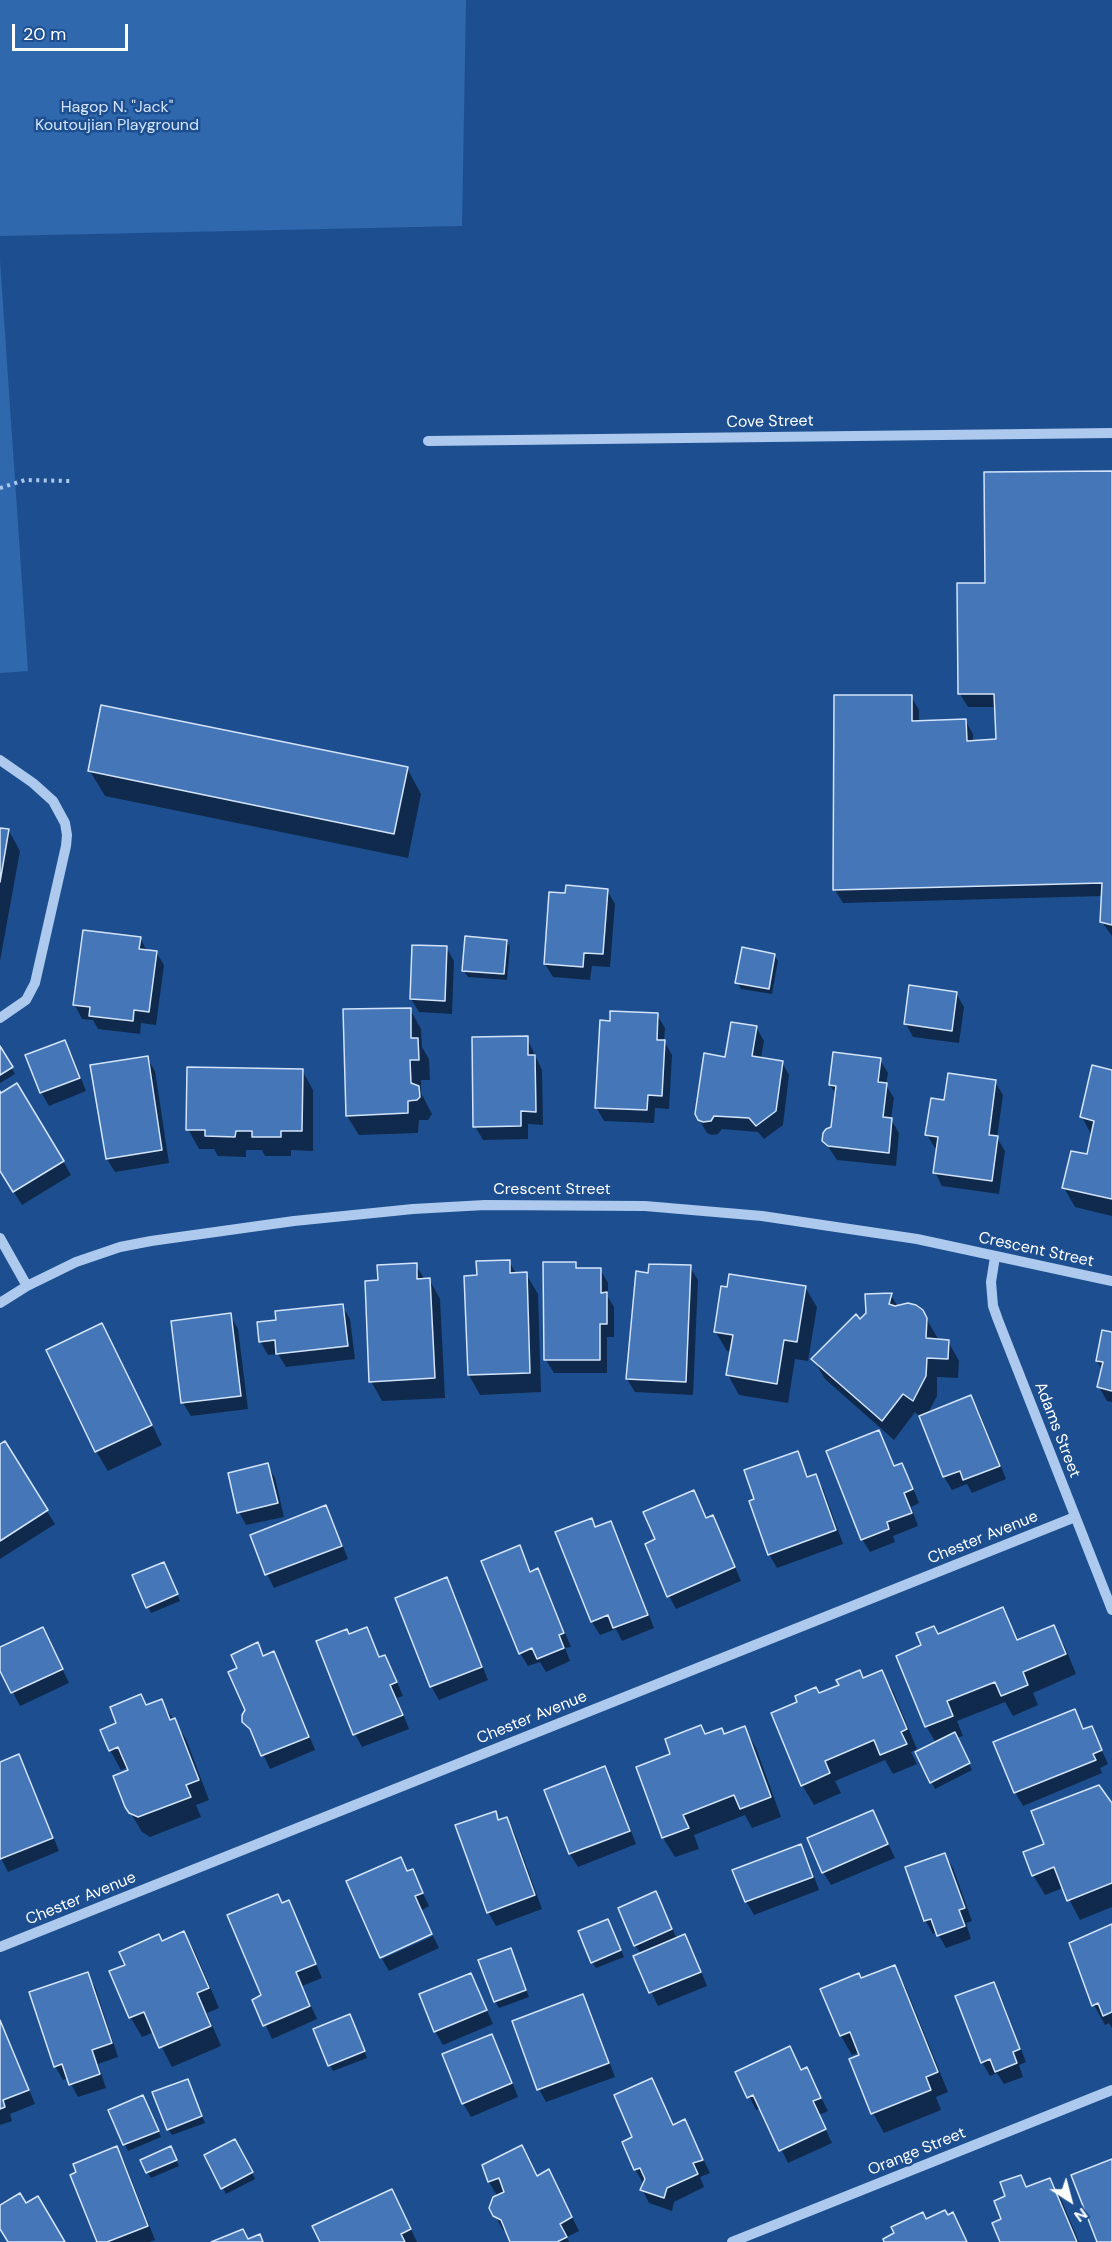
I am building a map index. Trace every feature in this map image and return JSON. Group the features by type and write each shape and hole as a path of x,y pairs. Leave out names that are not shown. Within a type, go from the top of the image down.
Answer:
{"street":[{"name":"Cove Street","path":"428,441 1112,433"},
{"path":"0,760 33,783 53,801 65,823 67,835 35,983 26,1000 0,1018"},
{"name":"Crescent Street","path":"0,1303 27,1286 76,1262 99,1253 151,1241 305,1220 413,1209 485,1205 645,1206 727,1212 917,1239 1112,1281"},
{"path":"0,1238 27,1286"},
{"name":"Adams Street","path":"995,1257 991,1282 993,1306 1112,1610"},
{"name":"Chester Avenue","path":"0,1947 1075,1517"},
{"name":"Orange Street","path":"732,2242 1112,2090"}],"path":[{"path":"0,488 25,480 70,481"}],"green space":[{"name":"Hagop N. \"Jack\" Koutoujian Playground","path":"0,0 466,0 462,226 0,236"},
{"path":"0,260 28,671 0,673"}],"building":[{"path":"1112,471 1112,925 1100,922 1102,883 833,890 834,695 912,695 912,721 966,719 967,741 996,739 994,694 958,694 957,583 985,583 984,472"},
{"path":"101,705 408,767 394,834 88,771"},
{"path":"0,828 9,829 0,882"},
{"path":"566,885 608,889 603,954 584,953 583,967 544,964 549,892 565,893"},
{"path":"83,930 141,937 139,949 157,951 149,1012 134,1010 133,1021 89,1016 90,1007 73,1005"},
{"path":"465,936 507,940 504,974 462,971"},
{"path":"412,945 447,946 445,1001 410,999"},
{"path":"742,947 775,954 769,989 735,983"},
{"path":"909,985 957,992 952,1031 904,1024"},
{"path":"411,1008 411,1038 418,1038 419,1060 410,1060 411,1083 419,1086 420,1097 417,1100 408,1101 408,1113 346,1116 343,1009"},
{"path":"610,1011 658,1013 657,1040 665,1040 662,1096 648,1095 647,1110 595,1108 600,1020 610,1021"},
{"path":"731,1022 757,1026 752,1056 783,1061 776,1111 756,1126 749,1118 714,1116 711,1121 703,1122 698,1120 695,1114 704,1053 725,1057"},
{"path":"528,1036 528,1055 535,1055 536,1112 521,1111 521,1126 473,1127 472,1037"},
{"path":"65,1040 80,1078 40,1093 25,1055"},
{"path":"0,1046 13,1067 0,1075"},
{"path":"833,1052 881,1058 878,1082 887,1083 883,1117 892,1118 889,1153 828,1146 822,1141 823,1133 831,1127 836,1086 829,1085"},
{"path":"148,1056 162,1150 106,1159 90,1065"},
{"path":"1092,1065 1112,1070 1112,1199 1062,1188 1071,1151 1087,1154 1094,1121 1080,1117"},
{"path":"187,1067 303,1069 302,1131 281,1131 281,1137 252,1137 252,1131 236,1131 235,1137 205,1136 205,1130 186,1130"},
{"path":"948,1073 996,1080 989,1135 998,1136 992,1181 933,1173 938,1137 925,1135 931,1098 944,1100"},
{"path":"17,1083 64,1161 13,1192 0,1171 0,1091 1,1093"},
{"path":"510,1260 510,1273 527,1272 530,1373 468,1375 464,1276 477,1275 476,1261"},
{"path":"543,1262 576,1262 576,1268 601,1268 601,1293 607,1292 607,1324 600,1324 600,1360 544,1360"},
{"path":"417,1263 417,1279 430,1278 435,1378 369,1382 365,1281 378,1280 377,1265"},
{"path":"649,1264 691,1265 686,1382 626,1379 636,1271 648,1273"},
{"path":"729,1274 806,1286 797,1342 784,1340 777,1384 726,1375 733,1335 714,1332 721,1286 727,1287"},
{"path":"892,1293 889,1304 895,1306 908,1303 923,1310 927,1318 926,1338 949,1340 948,1359 927,1358 926,1376 913,1401 903,1394 882,1421 811,1359 856,1314 860,1319 866,1313 865,1294"},
{"path":"343,1304 348,1346 276,1354 275,1340 259,1342 257,1322 276,1320 275,1311"},
{"path":"231,1313 241,1396 181,1403 171,1321"},
{"path":"102,1323 152,1425 95,1452 46,1350"},
{"path":"1102,1330 1112,1332 1112,1391 1097,1387 1103,1362 1096,1361"},
{"path":"971,1395 1000,1466 963,1480 960,1471 943,1477 919,1416"},
{"path":"879,1430 894,1466 902,1463 913,1489 904,1493 912,1513 887,1522 889,1529 861,1540 826,1451"},
{"path":"5,1441 48,1510 0,1541 0,1444"},
{"path":"798,1451 807,1477 816,1474 836,1530 768,1555 749,1501 754,1499 744,1470"},
{"path":"268,1463 278,1503 237,1513 228,1473"},
{"path":"694,1490 706,1518 713,1515 735,1567 667,1597 645,1544 655,1539 643,1512"},
{"path":"326,1505 342,1546 265,1575 250,1535"},
{"path":"592,1518 595,1527 611,1521 648,1615 613,1628 608,1615 591,1622 555,1532"},
{"path":"520,1545 530,1572 538,1568 564,1633 559,1635 564,1648 537,1659 532,1648 519,1654 481,1561"},
{"path":"164,1562 178,1594 146,1608 132,1575"},
{"path":"447,1577 482,1667 430,1687 395,1598"},
{"path":"1003,1607 1017,1640 1054,1625 1066,1654 1023,1672 1028,1685 1001,1696 995,1682 947,1701 953,1716 925,1727 896,1656 921,1645 916,1633 934,1626 938,1634"},
{"path":"43,1627 63,1669 11,1693 0,1671 0,1647"},
{"path":"367,1627 379,1657 385,1655 397,1682 390,1685 403,1715 353,1735 316,1641 347,1629 349,1634"},
{"path":"258,1642 263,1656 274,1651 309,1737 261,1756 250,1729 242,1722 245,1710 228,1672 237,1668 231,1655"},
{"path":"860,1670 863,1678 882,1670 907,1729 901,1732 907,1744 880,1755 874,1740 825,1761 830,1773 801,1786 771,1713 797,1702 795,1696 816,1687 819,1693 839,1685 836,1680"},
{"path":"141,1694 146,1705 162,1699 170,1720 175,1718 199,1780 186,1785 191,1797 138,1817 129,1813 125,1807 113,1776 128,1770 118,1747 109,1751 100,1730 116,1723 110,1707"},
{"path":"1075,1709 1083,1729 1092,1726 1102,1750 1093,1754 1096,1760 1014,1793 993,1742"},
{"path":"701,1725 705,1734 722,1728 724,1734 745,1726 771,1797 740,1809 734,1795 683,1815 689,1828 662,1838 636,1767 670,1754 665,1739"},
{"path":"955,1732 970,1763 930,1783 915,1752"},
{"path":"19,1754 53,1838 0,1859 0,1762"},
{"path":"605,1766 630,1831 569,1854 544,1790"},
{"path":"1099,1785 1112,1803 1112,1883 1067,1901 1054,1867 1032,1876 1023,1852 1044,1844 1031,1811"},
{"path":"873,1810 888,1844 822,1873 807,1838"},
{"path":"496,1811 498,1820 507,1817 535,1895 487,1913 455,1825"},
{"path":"801,1844 813,1877 745,1902 732,1870"},
{"path":"945,1853 965,1908 959,1910 965,1926 937,1936 931,1919 924,1921 905,1867"},
{"path":"401,1857 407,1871 413,1869 423,1893 415,1896 432,1934 380,1958 346,1881"},
{"path":"656,1891 672,1929 634,1946 618,1908"},
{"path":"278,1894 282,1903 289,1900 316,1964 296,1972 310,2006 263,2026 252,2000 261,1995 227,1915"},
{"path":"608,1919 621,1950 591,1963 578,1931"},
{"path":"1112,1924 1112,2012 1103,2016 1098,2003 1092,2006 1069,1943"},
{"path":"184,1931 209,1988 197,1993 211,2026 159,2048 144,2012 129,2018 109,1971 125,1965 119,1952 159,1934 162,1941"},
{"path":"685,1934 701,1972 649,1993 633,1956"},
{"path":"511,1948 526,1990 494,2002 478,1960"},
{"path":"895,1965 938,2072 926,2077 931,2090 871,2114 849,2059 859,2055 850,2032 840,2036 820,1989 859,1973 861,1978"},
{"path":"88,1972 112,2043 92,2050 100,2074 69,2085 62,2064 54,2067 29,1992"},
{"path":"471,1973 487,2010 434,2032 419,1994"},
{"path":"994,1982 1020,2049 1013,2052 1017,2063 995,2072 990,2059 981,2063 955,1996"},
{"path":"583,1994 609,2063 537,2090 512,2021"},
{"path":"350,2014 365,2051 328,2066 313,2029"},
{"path":"0,2020 29,2090 3,2100 5,2107 0,2109"},
{"path":"492,2034 512,2083 462,2104 442,2054"},
{"path":"790,2046 801,2070 807,2067 821,2098 813,2101 826,2129 779,2151 753,2095 747,2098 735,2072"},
{"path":"652,2078 673,2125 685,2119 703,2160 693,2163 698,2174 667,2188 664,2198 640,2190 645,2179 640,2168 634,2170 622,2142 632,2137 614,2095"},
{"path":"188,2079 202,2116 167,2130 152,2092"},
{"path":"143,2095 159,2131 123,2145 108,2110"},
{"path":"235,2139 253,2172 221,2189 204,2155"},
{"path":"522,2145 537,2176 549,2169 572,2217 560,2224 567,2237 557,2242 510,2242 501,2220 493,2216 489,2208 493,2197 504,2192 499,2178 488,2182 482,2165"},
{"path":"117,2146 148,2226 107,2242 97,2242 70,2175 76,2172 73,2164"},
{"path":"171,2146 177,2160 146,2173 140,2160"},
{"path":"1112,2159 1112,2242 1097,2242 1071,2175"},
{"path":"1021,2175 1026,2187 1050,2178 1077,2242 1000,2242 992,2223 1001,2219 994,2201 1005,2196 1000,2182"},
{"path":"392,2189 411,2229 401,2234 405,2242 320,2242 312,2226"},
{"path":"20,2193 26,2203 38,2196 65,2242 8,2242 0,2229 0,2205"},
{"path":"945,2210 948,2215 953,2212 967,2242 884,2242 883,2239 894,2233 891,2227 923,2212 926,2219"},
{"path":"243,2229 248,2239 260,2234 263,2242 211,2242"}]}
